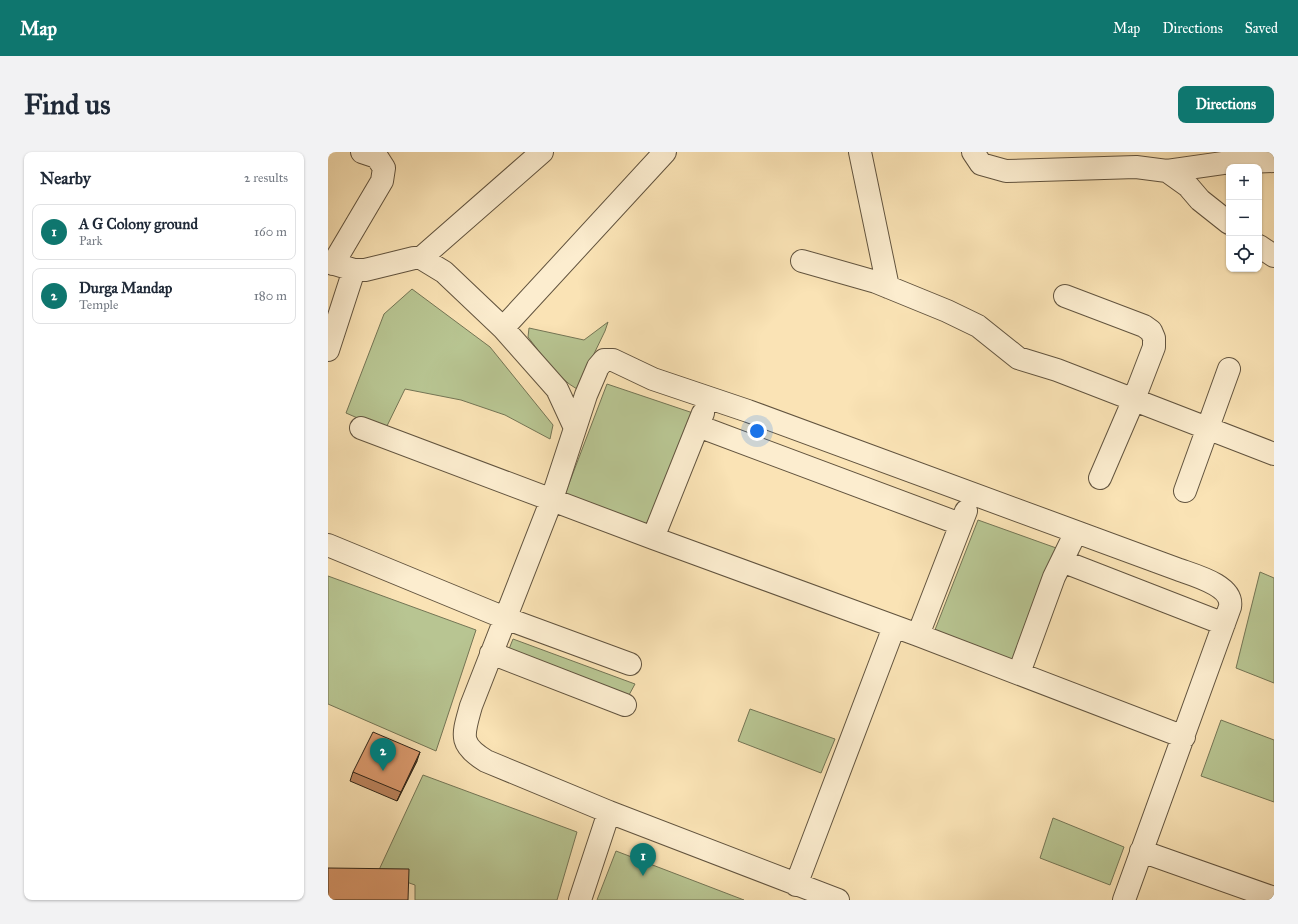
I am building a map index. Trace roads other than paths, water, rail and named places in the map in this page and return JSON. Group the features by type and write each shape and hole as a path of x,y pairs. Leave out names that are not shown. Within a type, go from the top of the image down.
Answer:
{"street":[{"path":"362,152 377,158 384,168 382,181 331,263 354,270 365,270 407,258 421,258 444,272 503,328 557,389 575,428"},
{"path":"421,258 542,152"},
{"path":"503,328 665,152"},
{"path":"860,152 888,287"},
{"path":"973,152 981,164 1006,171 1136,167 1158,164 1274,161"},
{"path":"1158,164 1188,186 1200,200 1226,221"},
{"path":"1262,248 1274,256"},
{"path":"802,261 888,287 960,316 978,326 1018,358 1057,370 1274,454"},
{"path":"328,350 354,270"},
{"path":"1065,296 1124,317 1144,326 1151,331 1154,338 1154,347 1134,399 1100,478"},
{"path":"838,900 609,812 486,761 470,750 465,742 465,726 491,653 552,499 586,395 598,368 604,360 613,360 653,379 748,411 1176,569 1222,588 1229,596 1231,602 1184,737 1124,900"},
{"path":"1185,491 1229,369"},
{"path":"653,538 709,399"},
{"path":"698,426 960,524"},
{"path":"361,428 653,538 918,635 1184,737"},
{"path":"918,635 960,524 973,495"},
{"path":"1019,673 1054,577 1076,532"},
{"path":"328,545 505,618 630,664"},
{"path":"1062,562 1224,624"},
{"path":"796,885 894,627"},
{"path":"491,653 625,705"},
{"path":"580,900 609,812"},
{"path":"1141,851 1274,898"}],"place":[{"name":"Durga Mandap","path":"383,771"},
{"name":"A G Colony ground","path":"643,876"}]}
